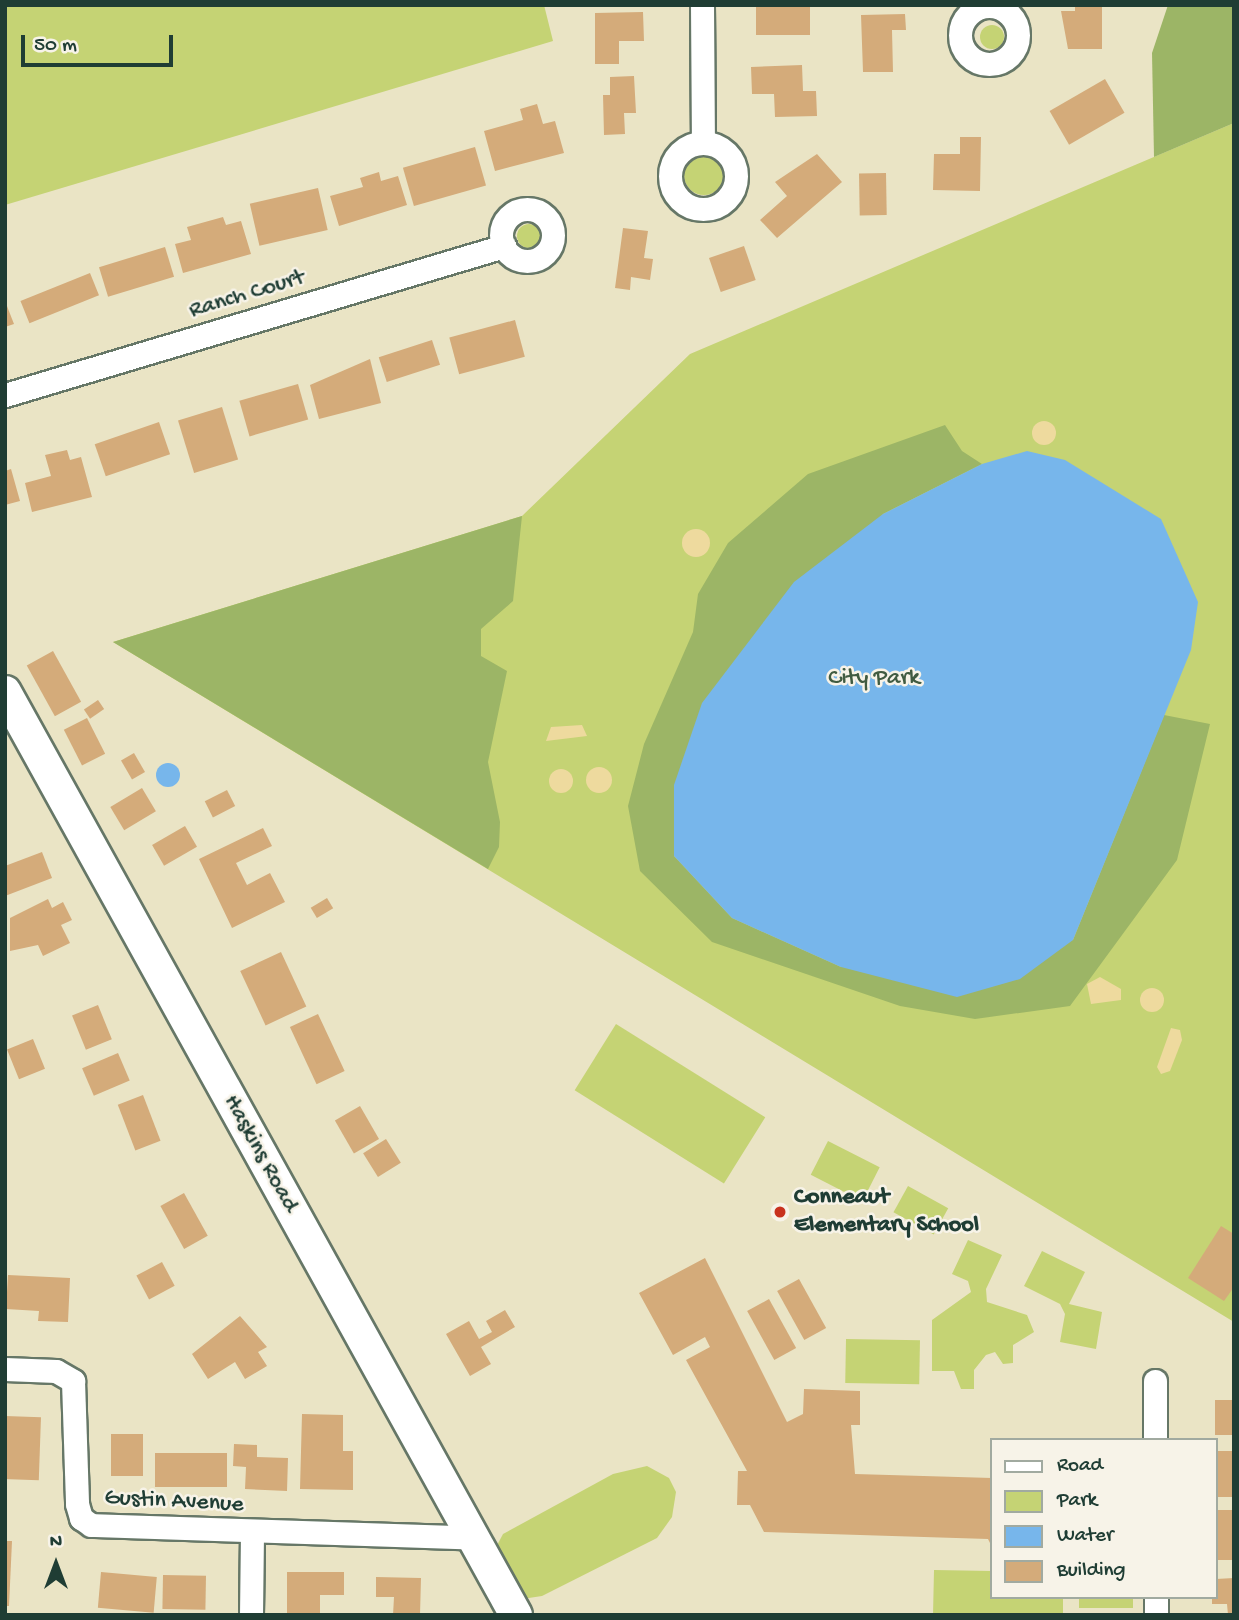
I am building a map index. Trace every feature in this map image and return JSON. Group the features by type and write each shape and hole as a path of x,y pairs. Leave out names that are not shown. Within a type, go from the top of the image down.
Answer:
{"main road":[{"name":"Haskins Road","path":"5,692 516,1615"}],"street":[{"path":"702,5 703,142"},
{"name":"Ranch Court","path":"5,395 504,246"},
{"name":"Gustin Avenue","path":"5,1369 56,1371 73,1381 81,1518 113,1528 474,1538"},
{"path":"1155,1381 1155,1438"},
{"path":"251,1615 252,1533"}],"green space":[{"path":"5,5 544,5 553,41 5,205"},
{"path":"1168,5 1234,5 1234,123 1154,157 1152,53"},
{"path":"992,25 1003,32 1004,37 997,48 992,49 981,42 980,37 987,26"},
{"name":"City Park","path":"1234,123 1234,1322 113,642 522,516 690,354"},
{"path":"704,155 712,156 718,161 723,167 723,183 718,189 712,194 704,195 696,194 690,189 685,183 684,175 685,167 690,161 696,156"},
{"path":"529,224 538,227 541,236 538,245 529,248 520,245 517,236 520,227"},
{"path":"945,425 962,451 982,464 883,514 674,856 732,918 841,967 1073,940 1164,715 1210,724 1177,860 1070,1006 975,1019 900,1006 712,942 640,871 628,806 644,744 693,632 698,594 728,543 808,474"},
{"path":"522,516 513,601 481,629 481,656 507,671 488,762 500,822 499,847 488,869 113,642"},
{"path":"616,1024 765,1117 724,1183 575,1090"},
{"path":"828,1141 880,1167 862,1201 811,1175"},
{"path":"908,1186 948,1208 934,1235 893,1212"},
{"path":"968,1240 1002,1255 986,1289 987,1302 1027,1315 1034,1332 1013,1345 1013,1363 1003,1364 995,1352 986,1355 974,1370 974,1389 961,1389 954,1371 932,1371 932,1320 971,1292 968,1281 952,1274"},
{"path":"1042,1251 1085,1272 1069,1304 1102,1312 1096,1349 1060,1342 1065,1314 1060,1304 1024,1286"},
{"path":"846,1339 920,1340 919,1384 845,1383"},
{"path":"647,1466 669,1478 676,1492 672,1517 657,1538 542,1596 522,1599 494,1551 503,1534 613,1474"},
{"path":"934,1570 990,1571 990,1599 1063,1599 1063,1615 933,1615"},
{"path":"1079,1599 1133,1599 1133,1608 1079,1608"}],"sand":[{"path":"1039,421 1049,421 1056,428 1056,438 1049,445 1039,445 1032,438 1032,428"},
{"path":"696,529 706,533 710,543 706,553 696,557 686,553 682,543 686,533"},
{"path":"582,725 587,736 546,741 551,727"},
{"path":"599,767 608,771 612,780 608,789 599,793 590,789 586,780 590,771"},
{"path":"561,769 569,773 573,781 569,789 561,793 553,789 549,781 553,773"},
{"path":"1100,977 1121,989 1121,1000 1091,1004 1087,984"},
{"path":"1152,988 1161,991 1164,1000 1161,1009 1152,1012 1143,1009 1140,1000 1143,991"},
{"path":"1171,1028 1180,1030 1182,1040 1170,1071 1161,1074 1157,1067"}],"water":[{"path":"1027,451 1065,460 1161,519 1198,602 1191,650 1073,940 1020,979 957,997 841,967 732,918 674,856 674,785 702,703 794,582 883,514 982,464"},
{"path":"168,763 177,766 180,775 177,784 168,787 159,784 156,775 159,766"}],"building":[{"path":"756,5 810,5 810,35 756,35"},
{"path":"1075,5 1102,5 1102,49 1068,49 1061,11 1075,11"},
{"path":"643,12 644,41 619,41 619,64 595,64 595,13"},
{"path":"905,14 906,30 892,30 893,72 863,72 861,15"},
{"path":"802,65 803,91 816,91 817,116 775,117 774,94 752,94 751,67"},
{"path":"634,76 636,113 624,113 625,134 604,135 603,95 610,95 610,77"},
{"path":"1105,79 1124,113 1069,145 1050,111"},
{"path":"537,104 543,124 555,121 564,153 495,171 484,131 523,120 520,109"},
{"path":"960,137 981,137 980,191 933,190 934,154 960,154"},
{"path":"475,147 486,185 414,206 403,168"},
{"path":"817,154 842,182 777,238 760,220 787,196 775,182"},
{"path":"379,172 381,181 398,176 407,205 339,226 330,196 363,187 360,178"},
{"path":"859,173 886,173 887,215 860,215"},
{"path":"318,188 328,230 259,246 250,204"},
{"path":"223,217 226,225 241,221 251,254 183,273 175,244 191,240 187,227"},
{"path":"623,228 648,231 644,258 653,259 650,280 631,277 630,290 615,288"},
{"path":"744,246 756,280 721,292 709,258"},
{"path":"165,247 174,277 108,297 99,267"},
{"path":"90,273 99,295 29,323 20,301"},
{"path":"5,301 14,324 5,327"},
{"path":"515,320 525,357 459,374 449,338"},
{"path":"432,340 440,365 387,382 379,357"},
{"path":"370,359 381,403 319,419 310,385"},
{"path":"298,384 308,420 250,436 239,401"},
{"path":"222,407 238,460 194,473 178,420"},
{"path":"159,422 170,454 106,476 95,444"},
{"path":"67,450 70,460 81,457 92,497 32,512 25,483 51,476 45,455"},
{"path":"11,469 20,501 5,505 5,471"},
{"path":"53,651 81,702 55,716 27,666"},
{"path":"98,700 104,709 90,719 84,710"},
{"path":"87,718 105,754 82,765 64,730"},
{"path":"134,753 145,772 132,780 121,760"},
{"path":"142,788 156,811 124,830 110,807"},
{"path":"227,790 235,806 213,817 205,801"},
{"path":"185,826 197,847 164,866 152,845"},
{"path":"263,828 272,846 236,863 247,885 270,873 285,902 232,928 199,859"},
{"path":"42,852 52,878 5,896 5,866"},
{"path":"327,898 333,908 317,918 311,908"},
{"path":"48,899 52,908 63,902 72,920 61,925 70,943 43,956 38,945 10,951 10,918"},
{"path":"281,952 306,1006 266,1025 240,971"},
{"path":"98,1005 112,1039 86,1050 72,1015"},
{"path":"318,1014 345,1071 317,1084 290,1027"},
{"path":"33,1039 45,1069 19,1079 7,1049"},
{"path":"118,1053 130,1081 94,1096 82,1068"},
{"path":"143,1095 161,1141 135,1150 118,1105"},
{"path":"360,1106 379,1139 354,1153 335,1120"},
{"path":"386,1139 401,1163 378,1177 363,1153"},
{"path":"184,1193 208,1236 184,1249 160,1206"},
{"path":"1221,1226 1234,1234 1234,1287 1224,1301 1188,1278"},
{"path":"705,1258 787,1422 803,1414 804,1389 860,1391 860,1425 851,1425 855,1474 990,1478 990,1543 988,1539 764,1532 750,1505 737,1505 738,1471 747,1471 686,1360 710,1347 705,1337 673,1355 639,1293"},
{"path":"162,1262 175,1286 149,1299 136,1276"},
{"path":"8,1275 70,1278 68,1322 38,1321 39,1311 6,1309"},
{"path":"799,1279 826,1328 804,1340 777,1291"},
{"path":"769,1299 796,1348 774,1360 747,1311"},
{"path":"505,1310 515,1327 481,1347 491,1364 470,1376 446,1334 469,1321 479,1339 492,1332 486,1321"},
{"path":"240,1316 267,1347 258,1352 267,1366 245,1379 235,1362 208,1379 192,1354"},
{"path":"1215,1400 1234,1400 1234,1435 1215,1435"},
{"path":"302,1414 343,1415 343,1451 353,1451 353,1490 300,1489"},
{"path":"5,1416 41,1417 39,1480 5,1479"},
{"path":"111,1434 143,1434 143,1476 111,1476"},
{"path":"234,1444 257,1445 257,1457 288,1458 287,1491 245,1489 246,1467 233,1466"},
{"path":"1218,1451 1234,1451 1234,1497 1218,1497"},
{"path":"155,1453 227,1453 227,1487 155,1487"},
{"path":"1218,1510 1234,1510 1234,1560 1218,1560"},
{"path":"5,1541 12,1541 9,1606 5,1606"},
{"path":"101,1572 157,1577 154,1613 98,1608"},
{"path":"287,1572 344,1572 344,1595 320,1595 320,1613 287,1613"},
{"path":"163,1575 206,1576 205,1610 162,1609"},
{"path":"376,1577 421,1578 420,1615 393,1615 394,1597 376,1597"},
{"path":"1234,1578 1234,1615 1228,1615 1227,1604 1212,1604 1212,1599 1218,1599 1218,1579"}],"place":[{"name":"Conneaut Elementary School","path":"780,1212"}]}
